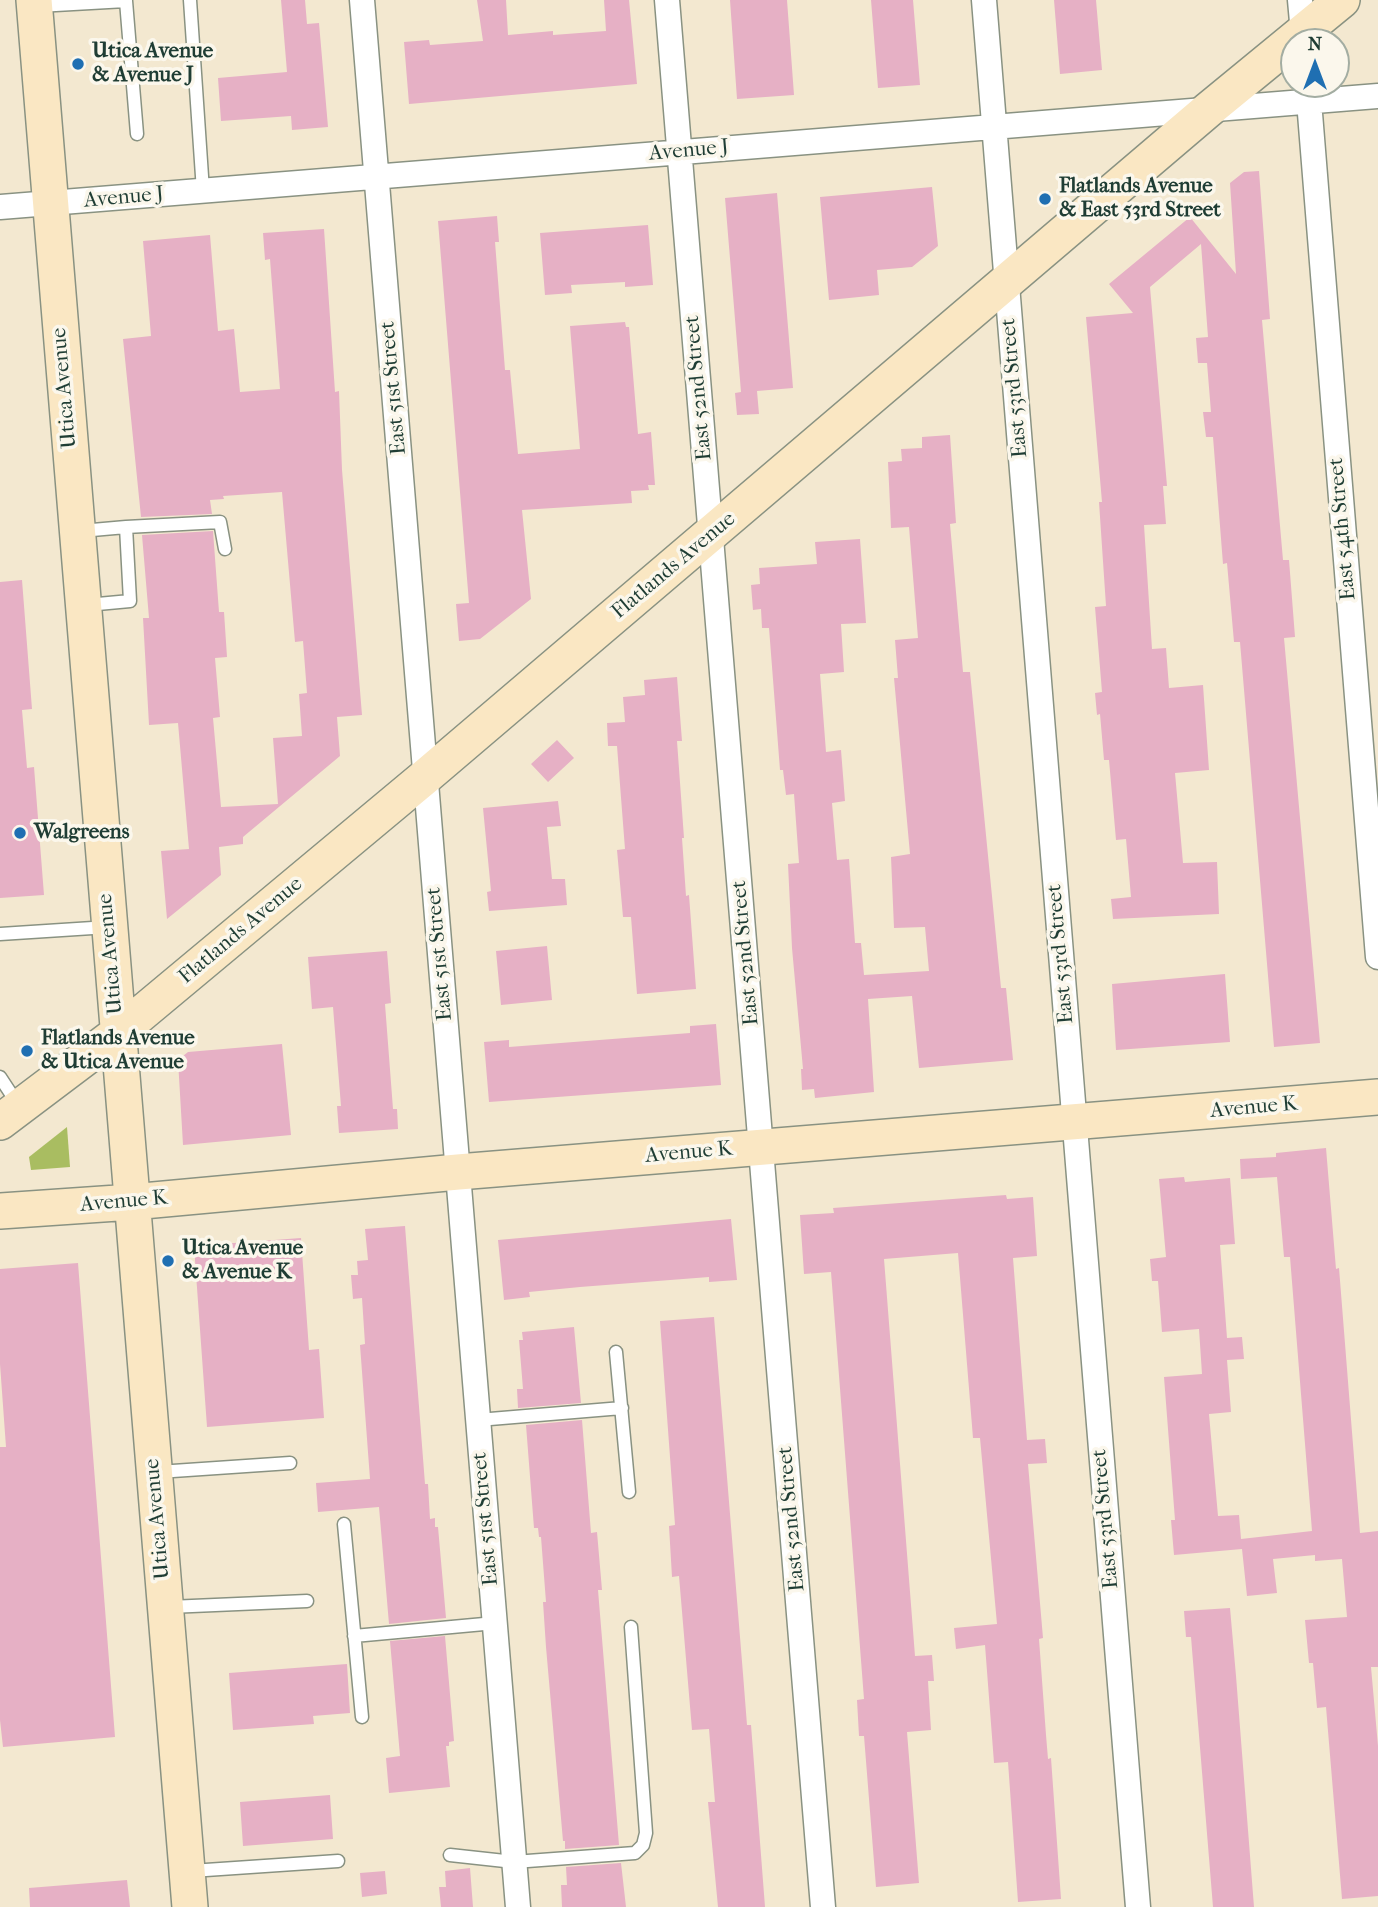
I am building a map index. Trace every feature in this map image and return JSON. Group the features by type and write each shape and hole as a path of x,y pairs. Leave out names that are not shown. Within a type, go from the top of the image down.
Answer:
{"main road":[{"name":"Flatlands Avenue","path":"9,1114 118,1033 712,534 1208,110 1302,17 1342,0"},
{"name":"Utica Avenue","path":"34,3 190,1907"},
{"name":"Avenue K","path":"0,1211 1378,1097"}],"street":[{"name":"East 51st Street","path":"362,0 518,1907"},
{"name":"East 52nd Street","path":"667,0 823,1907"},
{"name":"East 53rd Street","path":"984,0 1138,1907"},
{"name":"Avenue J","path":"0,207 1378,96"},
{"name":"East 54th Street","path":"1309,101 1378,957"}],"lane":[{"path":"190,0 203,191"},
{"path":"34,3 126,1 137,134"},
{"path":"77,531 220,522 225,549"},
{"path":"83,605 130,601 126,527"},
{"path":"0,934 109,927"},
{"path":"0,1077 9,1114"},
{"path":"616,1352 629,1492"},
{"path":"478,1420 622,1408"},
{"path":"154,1472 290,1463"},
{"path":"344,1524 362,1717"},
{"path":"165,1608 307,1601"},
{"path":"354,1636 495,1623"},
{"path":"450,1855 514,1863 635,1853 643,1844 646,1833 631,1627"},
{"path":"187,1871 338,1861"}],"green space":[{"path":"67,1127 70,1167 31,1170 29,1157"}],"building":[{"path":"281,0 305,0 307,24 319,23 328,127 292,130 291,116 221,121 218,78 287,72"},
{"path":"477,0 506,0 508,35 553,31 553,35 606,31 604,0 629,0 637,84 409,104 404,42 429,40 430,45 483,41"},
{"path":"730,0 787,0 794,95 737,99"},
{"path":"871,0 913,0 920,85 878,88"},
{"path":"1054,0 1096,0 1102,70 1060,74"},
{"path":"1259,171 1270,319 1262,320 1283,560 1289,560 1295,637 1284,638 1320,1043 1274,1047 1240,642 1234,642 1227,563 1223,564 1213,437 1206,437 1203,412 1211,412 1207,363 1198,363 1196,338 1208,337 1201,244 1150,287 1167,486 1163,486 1166,524 1144,525 1152,649 1166,648 1169,688 1203,685 1209,770 1175,773 1183,863 1217,862 1219,914 1113,919 1111,899 1131,897 1126,839 1116,840 1109,760 1104,760 1100,714 1097,715 1095,693 1102,692 1095,607 1106,606 1099,502 1102,502 1086,317 1133,313 1109,284 1190,217 1236,274 1230,183 1244,172"},
{"path":"932,187 938,246 912,267 877,270 879,295 829,300 820,197"},
{"path":"777,193 793,388 757,391 759,414 737,415 735,393 741,392 725,198"},
{"path":"497,216 499,242 495,242 505,370 510,370 518,454 580,449 570,326 625,322 626,327 629,327 638,434 651,432 655,485 648,485 649,490 631,491 632,503 522,510 531,599 480,639 459,641 456,604 469,603 438,221"},
{"path":"648,225 653,285 625,287 625,282 571,285 572,293 545,295 540,233"},
{"path":"324,229 335,392 339,391 342,470 362,715 337,717 340,756 243,837 243,844 219,847 221,875 167,919 161,851 189,849 178,723 149,725 143,618 149,618 142,535 213,531 219,612 224,612 227,657 215,658 220,717 213,718 221,807 278,804 273,738 302,736 299,694 307,693 303,641 295,642 282,492 223,496 224,499 210,500 212,514 141,517 123,339 151,336 143,241 210,235 218,331 234,329 240,392 280,389 270,259 265,260 263,233"},
{"path":"950,435 956,523 950,524 963,672 970,672 1001,988 1006,988 1013,1060 919,1068 912,996 868,999 874,1092 815,1098 814,1089 802,1090 803,1069 792,948 788,864 799,863 794,794 786,795 783,770 780,770 769,628 762,628 761,609 753,610 751,585 760,584 759,568 817,564 815,542 860,539 866,623 841,624 844,672 820,674 826,752 841,750 845,801 832,803 837,860 849,859 855,943 861,943 864,975 929,971 925,927 894,928 891,857 910,854 894,678 898,678 895,640 918,638 909,527 891,528 888,462 902,461 901,449 922,448 922,437"},
{"path":"22,580 32,709 22,710 27,768 34,767 44,895 0,898 0,582"},
{"path":"677,677 682,741 677,741 682,838 696,989 637,994 631,917 623,917 617,850 625,849 617,746 608,746 607,723 625,722 623,697 645,695 644,680"},
{"path":"557,740 574,758 548,782 531,764"},
{"path":"558,801 561,826 547,827 552,879 565,879 567,905 489,911 487,892 491,891 483,808"},
{"path":"547,946 552,1000 501,1005 496,951"},
{"path":"387,951 391,1003 385,1004 393,1109 397,1109 398,1129 339,1133 337,1106 341,1106 333,1007 312,1009 308,957"},
{"path":"1225,974 1230,1042 1116,1050 1112,984"},
{"path":"716,1024 721,1085 489,1102 484,1042 509,1040 509,1047 690,1033 690,1026"},
{"path":"282,1044 291,1135 183,1145 178,1060 188,1052"},
{"path":"1326,1148 1336,1269 1339,1268 1360,1533 1378,1531 1378,1667 1371,1667 1378,1746 1378,1896 1342,1899 1326,1707 1317,1708 1313,1663 1309,1663 1305,1620 1347,1617 1342,1559 1315,1561 1315,1555 1273,1559 1277,1593 1247,1596 1242,1549 1174,1555 1171,1520 1175,1520 1164,1377 1202,1374 1199,1329 1162,1332 1158,1281 1152,1281 1150,1259 1166,1257 1159,1179 1184,1177 1185,1182 1230,1178 1235,1244 1220,1245 1227,1338 1242,1337 1244,1359 1227,1360 1231,1412 1209,1414 1218,1516 1239,1515 1241,1539 1312,1531 1290,1257 1284,1257 1277,1177 1241,1179 1240,1159 1276,1157 1276,1153"},
{"path":"1006,1195 1007,1199 1033,1197 1037,1256 1013,1258 1027,1440 1045,1439 1047,1463 1028,1464 1043,1638 1039,1639 1046,1735 1048,1759 1051,1758 1061,1899 1018,1902 1008,1762 994,1763 985,1645 956,1649 954,1628 997,1624 980,1438 973,1438 958,1253 884,1259 915,1656 932,1655 934,1681 928,1681 931,1730 907,1732 919,1883 876,1887 864,1736 859,1736 857,1700 864,1699 831,1272 804,1274 800,1215 834,1213 833,1208"},
{"path":"731,1219 737,1280 709,1282 709,1277 580,1287 529,1292 530,1297 504,1300 498,1240"},
{"path":"405,1226 425,1484 428,1484 430,1519 435,1518 435,1527 438,1527 446,1618 389,1624 379,1507 318,1512 316,1483 370,1479 360,1345 365,1344 362,1298 353,1299 351,1275 358,1275 357,1261 368,1260 365,1229"},
{"path":"301,1238 309,1350 319,1349 324,1418 207,1427 194,1246"},
{"path":"78,1263 115,1737 3,1747 0,1720 0,1447 6,1447 0,1364 0,1269"},
{"path":"714,1317 747,1725 751,1725 765,1907 718,1907 708,1802 715,1802 709,1729 692,1730 679,1576 672,1577 669,1526 675,1525 660,1321"},
{"path":"574,1327 581,1403 518,1408 517,1389 523,1389 519,1340 523,1340 522,1332"},
{"path":"582,1420 591,1533 597,1532 602,1590 598,1590 619,1845 565,1849 546,1647 541,1537 538,1528 534,1528 526,1425"},
{"path":"1230,1608 1254,1907 1213,1907 1191,1637 1186,1637 1184,1611"},
{"path":"445,1636 454,1741 446,1746 450,1787 389,1793 386,1758 400,1756 390,1641"},
{"path":"347,1664 350,1713 313,1716 314,1724 233,1730 229,1673"},
{"path":"330,1795 333,1839 243,1846 240,1802"},
{"path":"621,1863 626,1907 562,1907 561,1885 567,1885 566,1867"},
{"path":"470,1868 473,1907 441,1907 439,1887 446,1887 445,1871"},
{"path":"385,1871 387,1894 362,1897 360,1873"},
{"path":"127,1880 130,1907 30,1907 29,1888"}],"place":[{"name":"Utica Avenue & Avenue J","path":"78,64"},
{"name":"Flatlands Avenue & East 53rd Street","path":"1045,199"},
{"name":"Walgreens","path":"20,833"},
{"name":"Flatlands Avenue & Utica Avenue","path":"27,1051"},
{"name":"Utica Avenue & Avenue K","path":"168,1261"}]}
